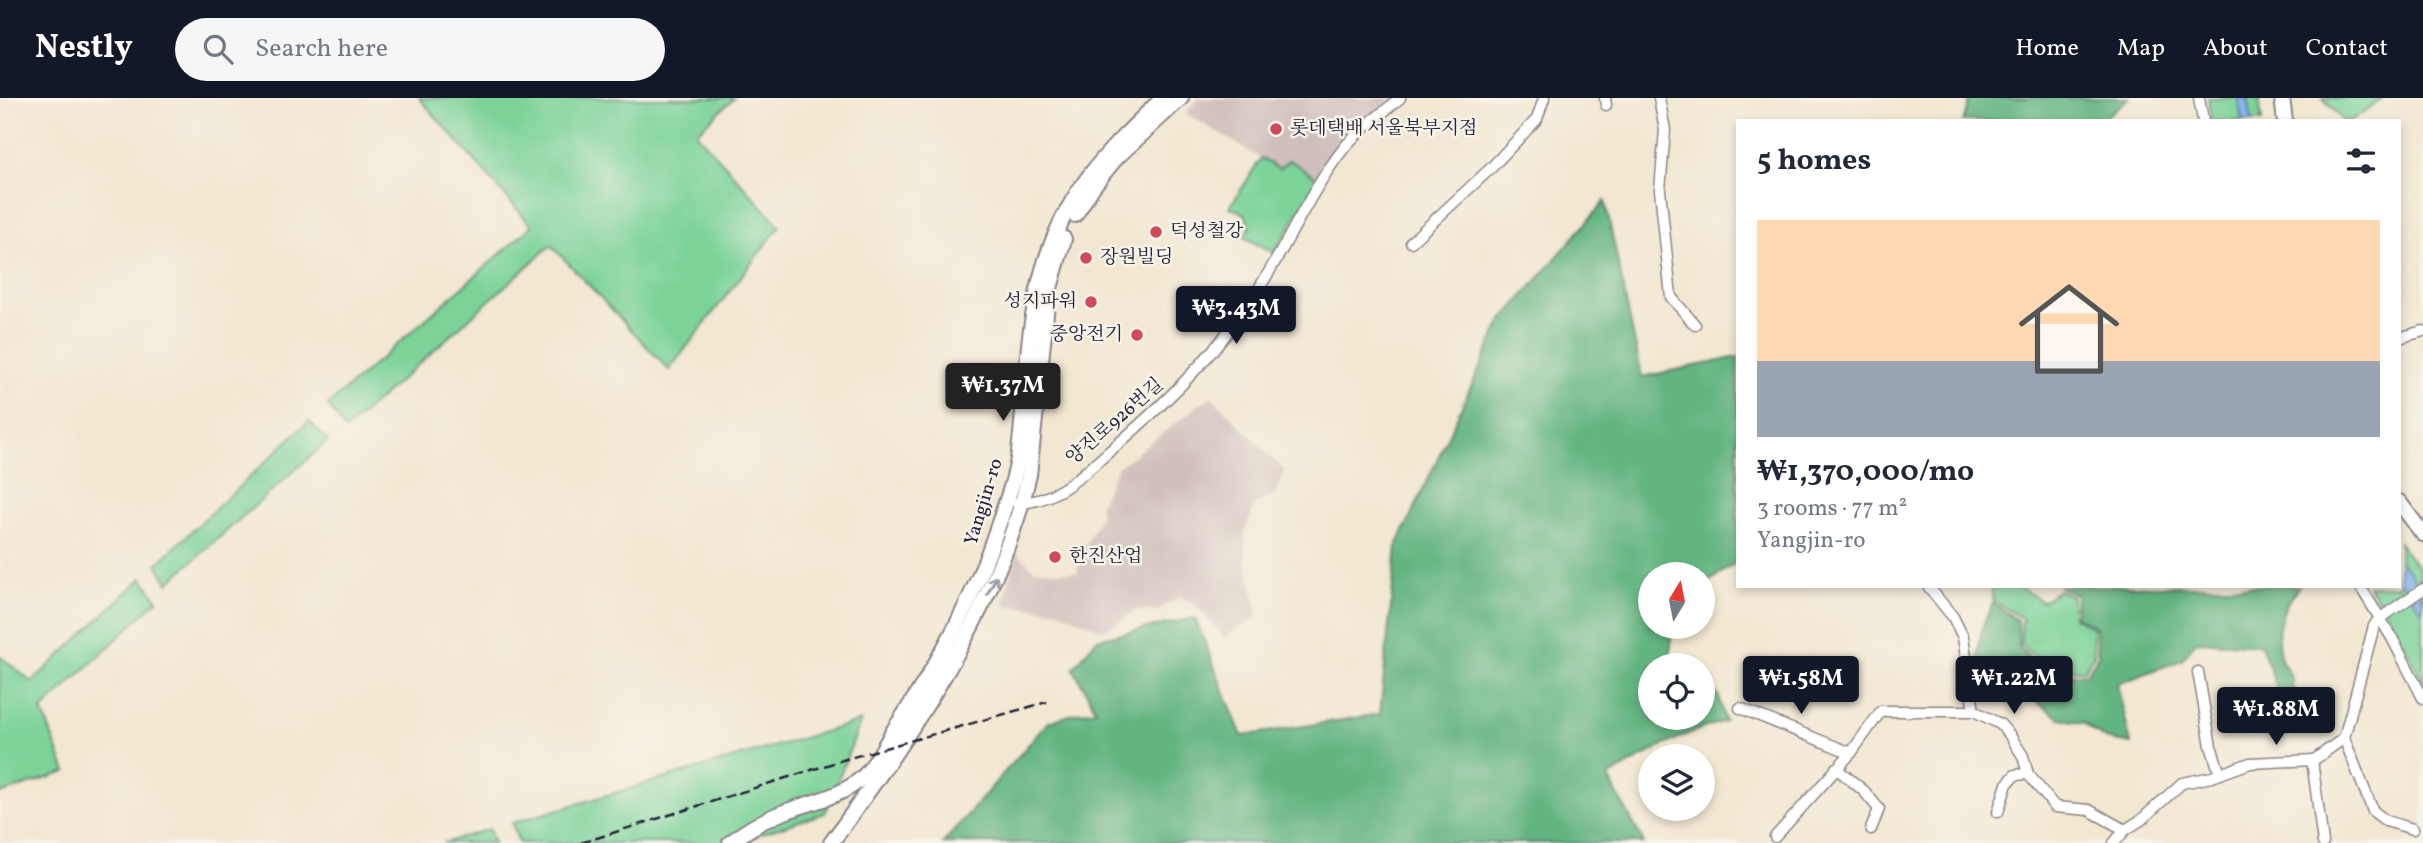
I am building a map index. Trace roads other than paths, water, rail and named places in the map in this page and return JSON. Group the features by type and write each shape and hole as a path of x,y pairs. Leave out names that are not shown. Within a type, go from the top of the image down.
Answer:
{"main road":[{"name":"Yangjin-ro","path":"730,843 740,834 767,819 836,794 863,777 931,675 959,624 982,571 1006,503 1019,453 1031,331 1039,283 1048,253 1061,222 1095,167 1163,98"},
{"name":"Yangjin-ro","path":"831,843 924,708 998,573 1022,503 1028,475 1046,306 1059,251 1074,216 1116,158 1181,98"},
{"path":"2282,98 2285,119"},
{"path":"2401,505 2423,534"},
{"path":"745,843 775,825 868,789"}],"street":[{"name":"양진로926번길","path":"1006,503 1022,503 1057,494 1142,424 1177,391 1250,303 1345,146 1400,98"},
{"path":"1411,242 1490,169 1537,119 1545,98"},
{"path":"1659,98 1665,130 1660,190 1671,297 1695,325"},
{"path":"2199,98 2203,119"},
{"path":"2401,337 2423,331"},
{"path":"1930,588 1953,618 1963,637 1974,711"},
{"path":"2362,588 2384,617 2423,698"},
{"path":"2114,843 2125,830 2141,820 2182,783 2250,763 2312,760 2337,745 2344,738 2371,633 2384,617 2423,589"},
{"path":"2199,672 2211,746 2220,774"},
{"path":"1740,708 1851,753"},
{"path":"1776,837 1851,753 1881,711 1974,711 2000,724 2009,734 2023,757 2028,774 2055,807 2089,810 2125,830"},
{"path":"2344,738 2373,811 2386,821 2413,829"},
{"path":"2312,760 2323,843"},
{"path":"1836,768 1879,809 1871,830"},
{"path":"1998,812 2007,785 2014,775 2028,774"}],"water":[{"path":"2238,98 2248,98 2252,119 2242,119"},
{"path":"2401,563 2417,584 2423,613 2401,583"}],"railway":[{"path":"581,843 846,759 1047,702"}],"place":[{"name":"롯데택배 서울북부지점","path":"1276,129"},
{"name":"덕성철강","path":"1156,232"},
{"name":"장원빌딩","path":"1086,258"},
{"name":"성지파워","path":"1091,302"},
{"name":"중앙전기","path":"1137,335"},
{"name":"한진산업","path":"1055,557"}]}
